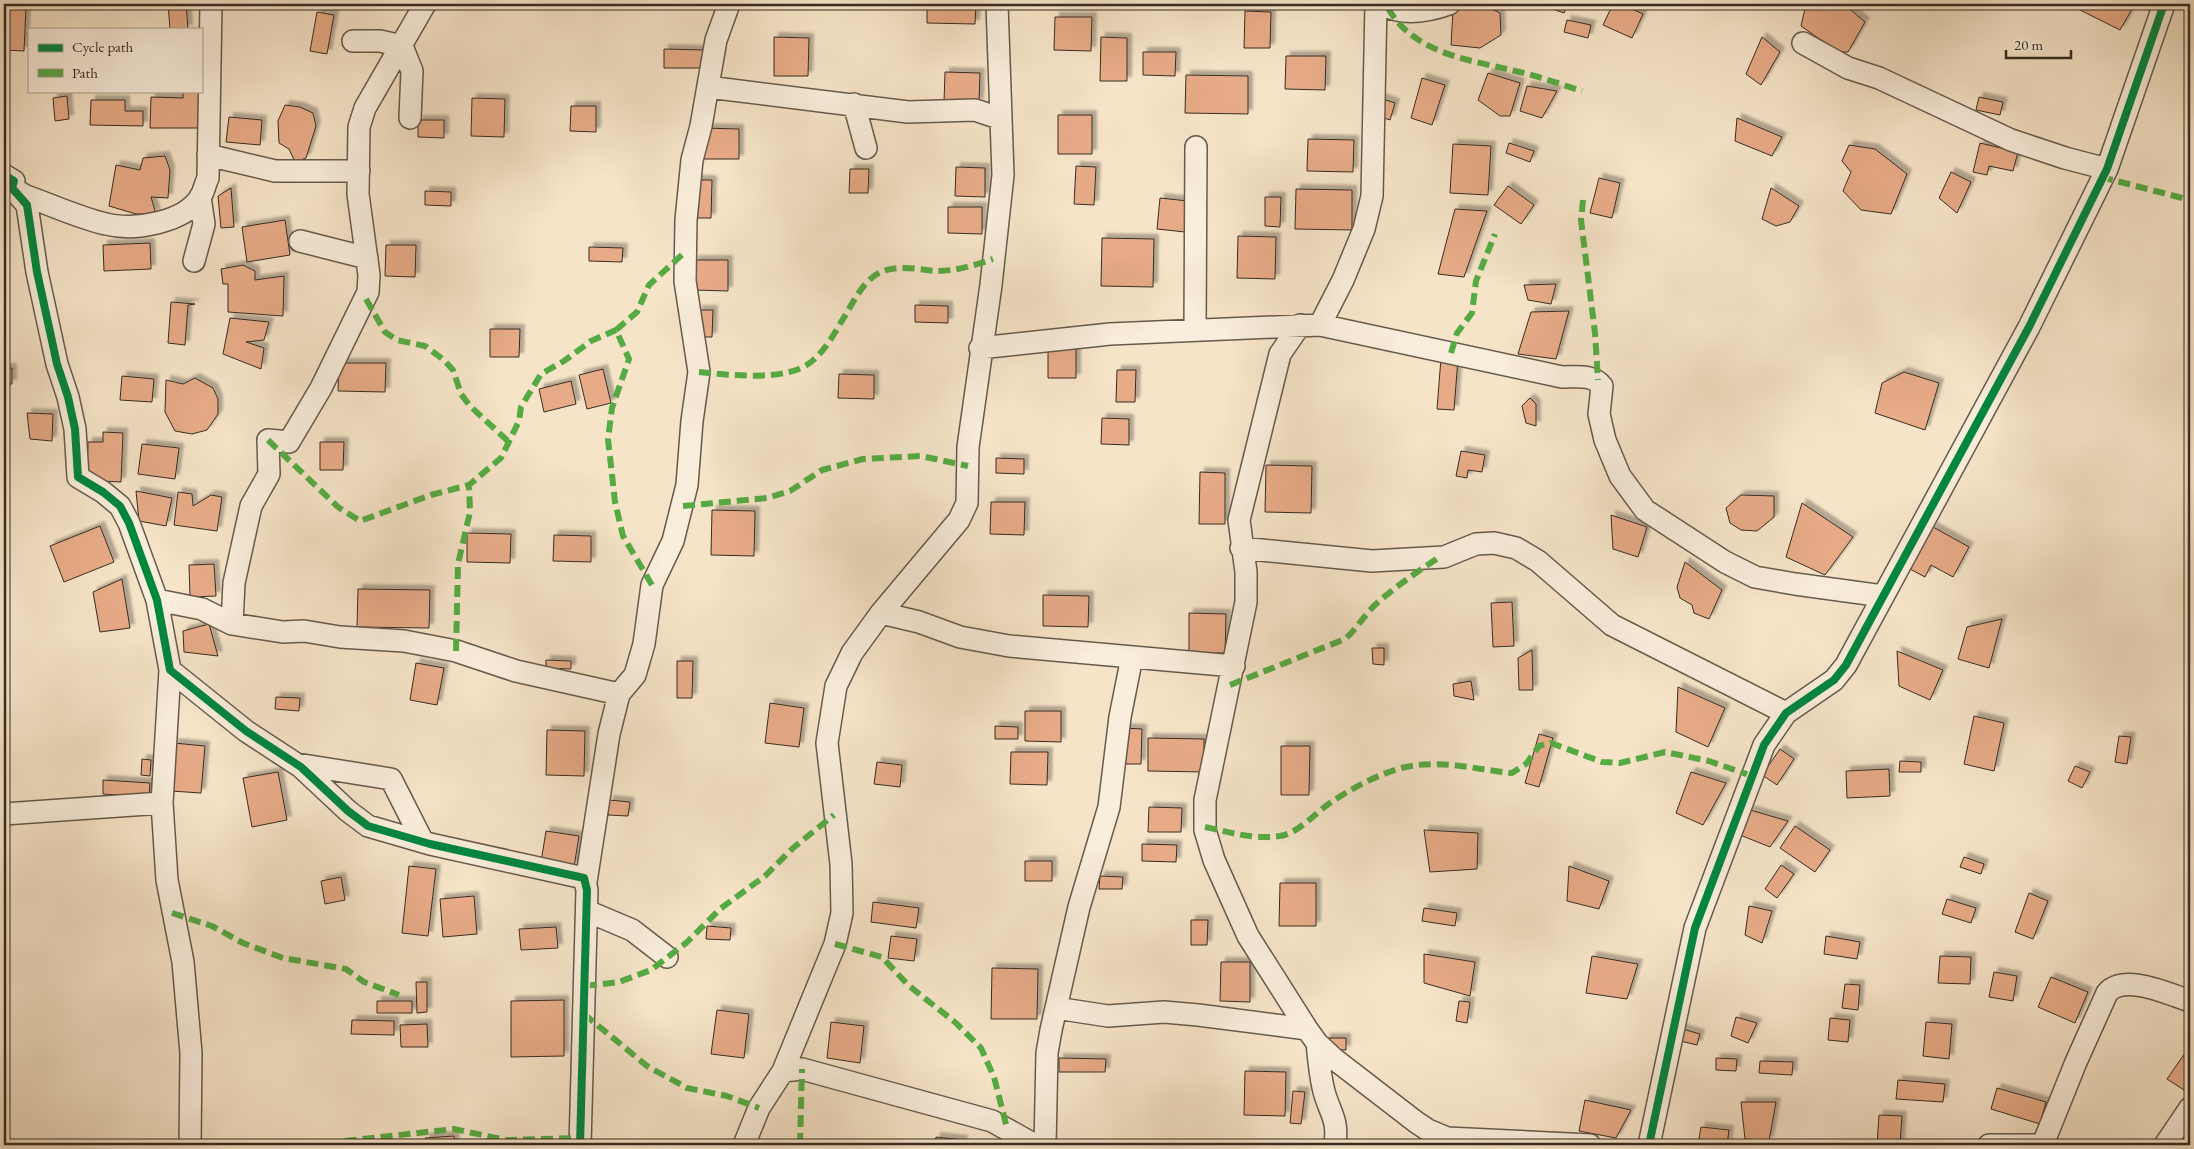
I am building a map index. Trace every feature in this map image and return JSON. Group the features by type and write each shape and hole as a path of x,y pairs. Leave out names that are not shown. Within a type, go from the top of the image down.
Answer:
{"street":[{"path":"8,182 26,196 107,224 144,226 162,222 190,208 200,197 208,178 211,4"},
{"path":"232,624 234,583 251,506 269,474 268,440 289,442 321,388 366,299 369,283 358,194 359,126 365,108 426,4"},
{"path":"580,1145 587,911 586,882 609,734 619,694 634,675 644,644 652,585 673,541 688,485 692,421 700,372 685,281 686,220 692,160 716,40 729,4"},
{"path":"744,1145 759,1108 783,1071 835,944 842,913 841,864 827,743 836,686 852,653 881,613 964,512 967,503 968,447 980,348 991,285 1002,175 997,4"},
{"path":"1376,4 1372,196 1364,229 1310,325 1280,354 1273,379 1239,520 1241,548 1246,572 1246,602 1205,800 1204,830 1214,860 1248,936 1312,1036 1416,1122 1428,1130 1447,1138 1590,1145"},
{"path":"1381,4 1388,8 1405,12 1425,11 1449,4"},
{"path":"1649,1145 1695,928 1764,745 1786,713 1834,680 1846,665 2029,327 2107,168 2164,4"},
{"path":"353,41 380,41 402,46"},
{"path":"1803,43 1848,68 1880,78 2011,140 2064,158 2107,168"},
{"path":"402,46 412,72 410,118"},
{"path":"708,87 908,112 975,110 999,118"},
{"path":"854,104 866,148"},
{"path":"1195,330 1196,147"},
{"path":"208,155 275,171 359,171"},
{"path":"8,182 27,205 37,272 57,364 68,397 75,429 78,477 103,492 120,506 130,526 157,600 170,670 162,803 168,880 183,962 191,1053 190,1144"},
{"path":"194,261 204,224 200,197"},
{"path":"300,241 367,258"},
{"path":"980,348 1110,334 1310,325 1562,377 1585,377 1598,380 1602,386 1599,414 1606,440 1620,476 1644,510 1726,562 1755,576 1795,584 1883,596"},
{"path":"1241,548 1372,560 1444,558 1476,544 1494,542 1516,548 1538,561 1612,625 1786,713"},
{"path":"157,600 202,609 232,624 283,632 304,631 340,637 404,641 470,654 516,671 619,694"},
{"path":"881,613 919,622 960,637 1009,646 1234,666"},
{"path":"1045,1145 1047,1053 1079,907 1109,807 1120,717 1132,657"},
{"path":"170,670 246,731 295,763 348,811 368,826 422,842 579,876 584,878 586,882"},
{"path":"295,763 391,779 422,842"},
{"path":"4,814 162,803"},
{"path":"587,911 632,930 667,957"},
{"path":"1989,1145 2044,1145 2076,1062 2108,993 2113,987 2131,984 2190,1001"},
{"path":"1056,1008 1108,1016 1164,1012 1198,1015 1312,1036"},
{"path":"1312,1036 1325,1096 1334,1115 1335,1145"},
{"path":"783,1071 802,1069 970,1115 1007,1128 1035,1145"},
{"path":"2165,1145 2190,1108"}],"building":[{"path":"168,4 186,4 188,28 170,28"},
{"path":"824,4 855,4 855,6 824,6"},
{"path":"927,4 976,4 975,24 927,23"},
{"path":"1169,4 1169,6 1123,5"},
{"path":"1469,4 1481,4 1500,13 1501,35 1480,48 1451,45 1453,10"},
{"path":"1538,4 1568,4 1564,13"},
{"path":"1613,4 1621,4 1643,14 1632,38 1603,25"},
{"path":"1806,4 1846,6 1865,22 1848,52 1838,52 1801,26"},
{"path":"2075,4 2135,4 2120,30 2074,7"},
{"path":"4,6 26,7 24,51 4,50"},
{"path":"1245,11 1271,12 1270,48 1244,48"},
{"path":"317,12 334,15 327,54 310,51"},
{"path":"1055,17 1092,17 1091,51 1054,50"},
{"path":"1567,20 1591,25 1588,38 1564,32"},
{"path":"774,37 809,38 808,76 774,76"},
{"path":"1101,37 1127,38 1127,81 1100,81"},
{"path":"1762,37 1780,52 1761,85 1746,74"},
{"path":"664,49 704,50 704,68 664,68"},
{"path":"1143,52 1176,52 1175,76 1143,75"},
{"path":"1286,56 1326,56 1325,90 1285,89"},
{"path":"945,72 980,73 979,103 944,102"},
{"path":"1488,73 1520,83 1510,116 1500,116 1478,100"},
{"path":"1186,75 1248,76 1248,114 1185,113"},
{"path":"1422,78 1445,85 1432,125 1411,118"},
{"path":"1527,86 1557,91 1542,118 1520,111"},
{"path":"183,92 201,92 200,128 150,128 151,97 183,98"},
{"path":"67,96 69,119 55,121 53,98"},
{"path":"1979,97 2003,102 2000,115 1976,110"},
{"path":"472,98 505,99 504,137 471,136"},
{"path":"1380,98 1395,103 1390,120 1381,117"},
{"path":"91,100 125,100 125,111 143,111 143,126 90,125"},
{"path":"285,105 300,107 313,113 316,126 306,158 295,162 289,149 279,143 278,121"},
{"path":"571,106 596,106 596,132 570,131"},
{"path":"1058,115 1092,115 1092,154 1058,154"},
{"path":"229,117 262,120 260,145 226,142"},
{"path":"1737,118 1782,137 1772,156 1735,141"},
{"path":"418,120 444,120 444,138 418,137"},
{"path":"702,128 739,129 739,159 701,159"},
{"path":"1308,139 1354,140 1353,172 1307,171"},
{"path":"1509,143 1534,151 1530,162 1506,153"},
{"path":"1980,143 2018,152 2013,171 1989,166 1987,175 1973,172"},
{"path":"1453,144 1491,146 1488,195 1450,193"},
{"path":"1849,145 1875,149 1907,174 1891,214 1861,210 1843,191 1851,172 1842,161"},
{"path":"165,156 170,170 168,198 151,197 156,214 136,214 109,206 116,165 140,170 143,158"},
{"path":"1076,166 1096,167 1094,205 1074,204"},
{"path":"956,167 985,168 985,197 955,196"},
{"path":"850,169 869,169 868,193 849,193"},
{"path":"1951,172 1971,182 1957,213 1939,198"},
{"path":"1599,178 1620,183 1612,218 1590,213"},
{"path":"692,180 712,180 711,218 691,218"},
{"path":"1508,186 1534,205 1521,224 1494,205"},
{"path":"231,188 234,227 221,228 218,196"},
{"path":"1771,188 1799,206 1790,222 1776,226 1762,219"},
{"path":"1296,189 1352,190 1352,230 1295,229"},
{"path":"425,191 451,192 451,206 425,205"},
{"path":"1265,197 1281,197 1280,227 1265,226"},
{"path":"1160,198 1188,201 1185,232 1157,229"},
{"path":"948,207 982,207 982,234 948,233"},
{"path":"1455,209 1487,211 1464,277 1438,274"},
{"path":"285,220 290,255 247,262 242,227"},
{"path":"1238,236 1276,237 1275,279 1237,278"},
{"path":"1102,238 1154,239 1153,287 1101,286"},
{"path":"150,243 151,269 104,271 103,245"},
{"path":"386,245 416,245 415,277 385,276"},
{"path":"589,247 623,248 622,262 589,261"},
{"path":"694,260 728,260 728,291 693,290"},
{"path":"243,265 255,271 255,280 284,276 283,316 228,312 228,284 223,284 221,269"},
{"path":"1556,284 1551,304 1528,300 1524,285"},
{"path":"171,302 195,304 188,305 185,345 168,343"},
{"path":"915,305 948,306 948,323 915,322"},
{"path":"698,310 713,310 712,337 698,337"},
{"path":"1569,311 1556,359 1518,354 1531,312"},
{"path":"230,318 269,322 264,340 246,342 264,348 261,369 223,354"},
{"path":"490,329 520,329 519,357 490,357"},
{"path":"1048,344 1076,345 1076,378 1048,378"},
{"path":"1441,358 1458,359 1454,410 1437,409"},
{"path":"339,363 386,363 385,392 338,391"},
{"path":"4,368 12,368 12,384 4,384"},
{"path":"603,369 611,403 587,409 579,375"},
{"path":"1117,370 1136,370 1135,402 1116,402"},
{"path":"1904,372 1939,383 1925,430 1875,413 1882,383"},
{"path":"839,374 874,375 874,399 838,398"},
{"path":"122,376 154,379 152,402 120,400"},
{"path":"195,378 213,388 218,399 218,414 207,430 192,434 175,431 165,412 166,380 183,384"},
{"path":"571,381 576,404 544,412 539,389"},
{"path":"1530,398 1536,404 1536,426 1526,423 1522,406"},
{"path":"27,413 53,414 52,441 30,439"},
{"path":"1102,418 1129,419 1129,445 1101,444"},
{"path":"103,432 123,433 121,482 101,481 87,473 88,442 103,442"},
{"path":"320,442 344,442 343,470 320,470"},
{"path":"142,444 179,448 175,479 138,474"},
{"path":"1461,451 1485,455 1482,472 1468,470 1467,478 1456,476"},
{"path":"996,458 1024,459 1024,474 996,473"},
{"path":"1266,465 1312,466 1311,513 1265,512"},
{"path":"1200,472 1225,473 1225,524 1199,524"},
{"path":"136,491 172,498 166,526 139,521"},
{"path":"178,492 192,494 193,506 211,495 222,497 217,531 174,525"},
{"path":"1741,495 1774,496 1774,517 1757,531 1741,530 1730,523 1726,508"},
{"path":"991,502 1025,502 1024,535 990,534"},
{"path":"1802,503 1853,537 1825,575 1786,557"},
{"path":"712,510 755,511 754,556 711,555"},
{"path":"1611,515 1647,527 1638,557 1613,549"},
{"path":"100,526 114,562 64,582 50,546"},
{"path":"1933,527 1969,547 1953,577 1931,565 1925,577 1910,569"},
{"path":"467,533 511,534 510,563 467,562"},
{"path":"554,535 591,536 591,562 553,561"},
{"path":"1685,562 1722,590 1709,619 1694,613 1692,605 1680,598 1677,587"},
{"path":"214,564 216,596 190,597 189,565"},
{"path":"122,579 130,628 100,632 93,592"},
{"path":"358,589 430,590 429,628 357,627"},
{"path":"1043,595 1089,596 1088,627 1043,626"},
{"path":"1512,602 1514,646 1493,647 1491,603"},
{"path":"1189,613 1226,614 1225,653 1189,653"},
{"path":"2002,619 1989,668 1958,659 1967,627"},
{"path":"209,624 218,656 184,652 183,631"},
{"path":"1372,648 1384,648 1384,665 1373,664"},
{"path":"1532,650 1533,690 1519,690 1518,658"},
{"path":"1897,651 1943,670 1930,700 1899,686"},
{"path":"546,660 571,661 571,669 546,668"},
{"path":"677,661 693,661 692,698 677,698"},
{"path":"416,663 444,668 437,705 410,700"},
{"path":"1471,681 1474,700 1454,696 1453,684"},
{"path":"1678,687 1725,708 1708,747 1676,732"},
{"path":"276,697 300,698 299,711 275,709"},
{"path":"770,703 804,708 799,747 765,743"},
{"path":"1025,711 1061,711 1061,742 1025,741"},
{"path":"1974,716 2004,723 1994,771 1964,764"},
{"path":"995,726 1018,727 1018,739 995,739"},
{"path":"1123,728 1142,729 1141,764 1122,764"},
{"path":"547,730 585,731 584,776 546,775"},
{"path":"1539,734 1553,738 1539,787 1525,783"},
{"path":"2119,736 2131,737 2127,764 2115,762"},
{"path":"1148,738 1204,739 1204,772 1148,771"},
{"path":"174,743 205,746 201,793 171,791"},
{"path":"1281,746 1310,746 1309,795 1281,795"},
{"path":"1780,749 1794,759 1777,785 1762,775"},
{"path":"1011,752 1048,752 1047,785 1010,784"},
{"path":"142,759 151,760 150,776 141,775"},
{"path":"1900,761 1921,762 1921,772 1899,772"},
{"path":"877,762 902,765 900,787 874,784"},
{"path":"2075,766 2090,772 2082,788 2068,781"},
{"path":"1889,769 1890,796 1847,798 1846,771"},
{"path":"278,772 287,820 252,827 243,778"},
{"path":"1691,772 1726,783 1703,825 1676,813"},
{"path":"103,780 150,783 149,797 103,794"},
{"path":"609,800 630,802 628,816 608,815"},
{"path":"1149,807 1182,808 1181,832 1148,832"},
{"path":"1750,810 1788,821 1770,847 1740,835"},
{"path":"1795,826 1830,850 1815,872 1780,848"},
{"path":"1424,830 1478,833 1477,869 1430,872"},
{"path":"546,831 579,836 574,867 541,862"},
{"path":"1142,844 1177,845 1176,862 1142,861"},
{"path":"1964,857 1984,864 1981,874 1960,867"},
{"path":"1025,861 1052,861 1052,881 1025,881"},
{"path":"1781,865 1794,874 1777,898 1765,889"},
{"path":"409,866 436,869 428,936 402,933"},
{"path":"1569,866 1609,881 1599,909 1567,901"},
{"path":"1100,876 1123,877 1122,889 1099,889"},
{"path":"341,877 345,900 325,904 321,881"},
{"path":"1280,883 1316,883 1316,926 1279,926"},
{"path":"2029,893 2048,901 2033,939 2015,932"},
{"path":"474,896 477,934 443,937 440,899"},
{"path":"1947,899 1976,908 1971,923 1942,914"},
{"path":"873,902 919,908 916,928 871,922"},
{"path":"1749,906 1772,911 1762,943 1745,935"},
{"path":"1424,908 1457,913 1455,926 1422,921"},
{"path":"1191,920 1208,920 1207,945 1191,945"},
{"path":"707,926 731,928 730,940 706,939"},
{"path":"556,927 558,948 521,950 519,929"},
{"path":"891,936 917,939 914,961 888,958"},
{"path":"1826,936 1860,942 1857,959 1824,954"},
{"path":"1424,954 1475,962 1470,996 1424,983"},
{"path":"1592,956 1638,964 1627,999 1586,993"},
{"path":"1940,956 1971,957 1970,984 1938,983"},
{"path":"1221,962 1250,962 1250,1002 1220,1001"},
{"path":"992,968 1038,969 1037,1019 991,1019"},
{"path":"1994,972 2017,976 2013,1001 1989,997"},
{"path":"2051,977 2088,992 2075,1023 2038,1007"},
{"path":"416,982 427,982 427,1012 417,1013"},
{"path":"1845,984 1860,985 1858,1010 1842,1008"},
{"path":"564,1000 564,1056 511,1057 511,1001"},
{"path":"377,1001 412,1001 412,1013 377,1013"},
{"path":"1459,1001 1470,1002 1467,1023 1456,1021"},
{"path":"717,1010 749,1014 744,1058 711,1054"},
{"path":"2190,1016 2190,1029 2184,1025"},
{"path":"1736,1017 1757,1023 1748,1043 1731,1036"},
{"path":"1830,1018 1850,1020 1848,1042 1828,1040"},
{"path":"352,1020 394,1021 394,1035 351,1034"},
{"path":"831,1022 864,1026 860,1063 827,1058"},
{"path":"1926,1022 1952,1024 1949,1059 1923,1056"},
{"path":"427,1024 428,1047 401,1047 400,1025"},
{"path":"1679,1028 1700,1034 1697,1045 1676,1040"},
{"path":"1326,1038 1346,1038 1346,1050 1325,1049"},
{"path":"2190,1046 2190,1081 2184,1090 2167,1079"},
{"path":"1059,1058 1106,1059 1105,1072 1059,1072"},
{"path":"1716,1058 1737,1059 1736,1071 1716,1070"},
{"path":"1760,1061 1793,1062 1792,1075 1759,1073"},
{"path":"1245,1071 1286,1072 1285,1116 1244,1115"},
{"path":"1898,1080 1945,1084 1943,1102 1896,1099"},
{"path":"1997,1088 2046,1102 2040,1124 1991,1109"},
{"path":"1293,1091 1305,1092 1301,1124 1290,1123"},
{"path":"1585,1100 1631,1110 1616,1138 1579,1131"},
{"path":"1741,1102 1776,1102 1769,1141 1745,1139"},
{"path":"1879,1115 1902,1116 1900,1145 1877,1145"},
{"path":"1701,1127 1729,1130 1727,1145 1698,1145"},
{"path":"454,1136 455,1145 426,1145 425,1138"},
{"path":"936,1137 963,1140 962,1145 935,1145"}],"marked path":[{"path":"1388,8 1412,36 1444,53 1532,75 1582,91"},
{"path":"2101,177 2190,200"},
{"path":"1583,200 1581,220 1595,333 1598,380"},
{"path":"1451,353 1457,333 1472,313 1476,281 1495,234"},
{"path":"652,585 623,536 615,502 608,439 612,408 629,359 616,330 637,312 649,285 685,252"},
{"path":"699,372 757,376 773,375 800,368 811,362 825,348 862,288 877,274 899,268 937,271 952,270 993,259"},
{"path":"366,299 385,332 397,340 425,346 444,360 453,370 461,394 470,406 510,443"},
{"path":"268,440 338,507 360,521 431,495 469,485 501,458 519,421 521,407 541,374 564,361 591,341 616,330"},
{"path":"683,506 767,498 790,491 822,470 863,459 921,456 968,466"},
{"path":"456,651 458,564 470,512 469,485"},
{"path":"1230,685 1345,639 1376,604 1438,558"},
{"path":"1205,827 1251,836 1280,836 1294,831 1324,807 1348,792 1386,773 1406,767 1433,764 1512,773 1526,764 1539,746 1551,743 1602,762 1620,763 1665,752 1709,761 1752,776"},
{"path":"585,986 619,982 651,970 686,943 720,909 765,876 793,848 834,815"},
{"path":"172,913 212,926 243,943 283,958 346,969 364,982 399,995"},
{"path":"835,944 882,957 908,985 956,1023 981,1048 994,1077 1007,1128"},
{"path":"584,1014 647,1066 687,1088 727,1096 759,1108"},
{"path":"800,1145 802,1069"},
{"path":"309,1145 454,1129 506,1140 580,1138"}],"cycle path":[{"path":"1649,1145 1695,928 1764,745 1786,713 1834,680 1846,665 2029,327 2107,169 2164,4"},
{"path":"4,175 14,181 12,188 27,205 37,272 57,364 68,397 75,429 78,477 103,492 120,506 129,523 157,600 170,670 246,731 301,767 348,811 368,826 430,844 584,878 587,890 580,1145"}]}
